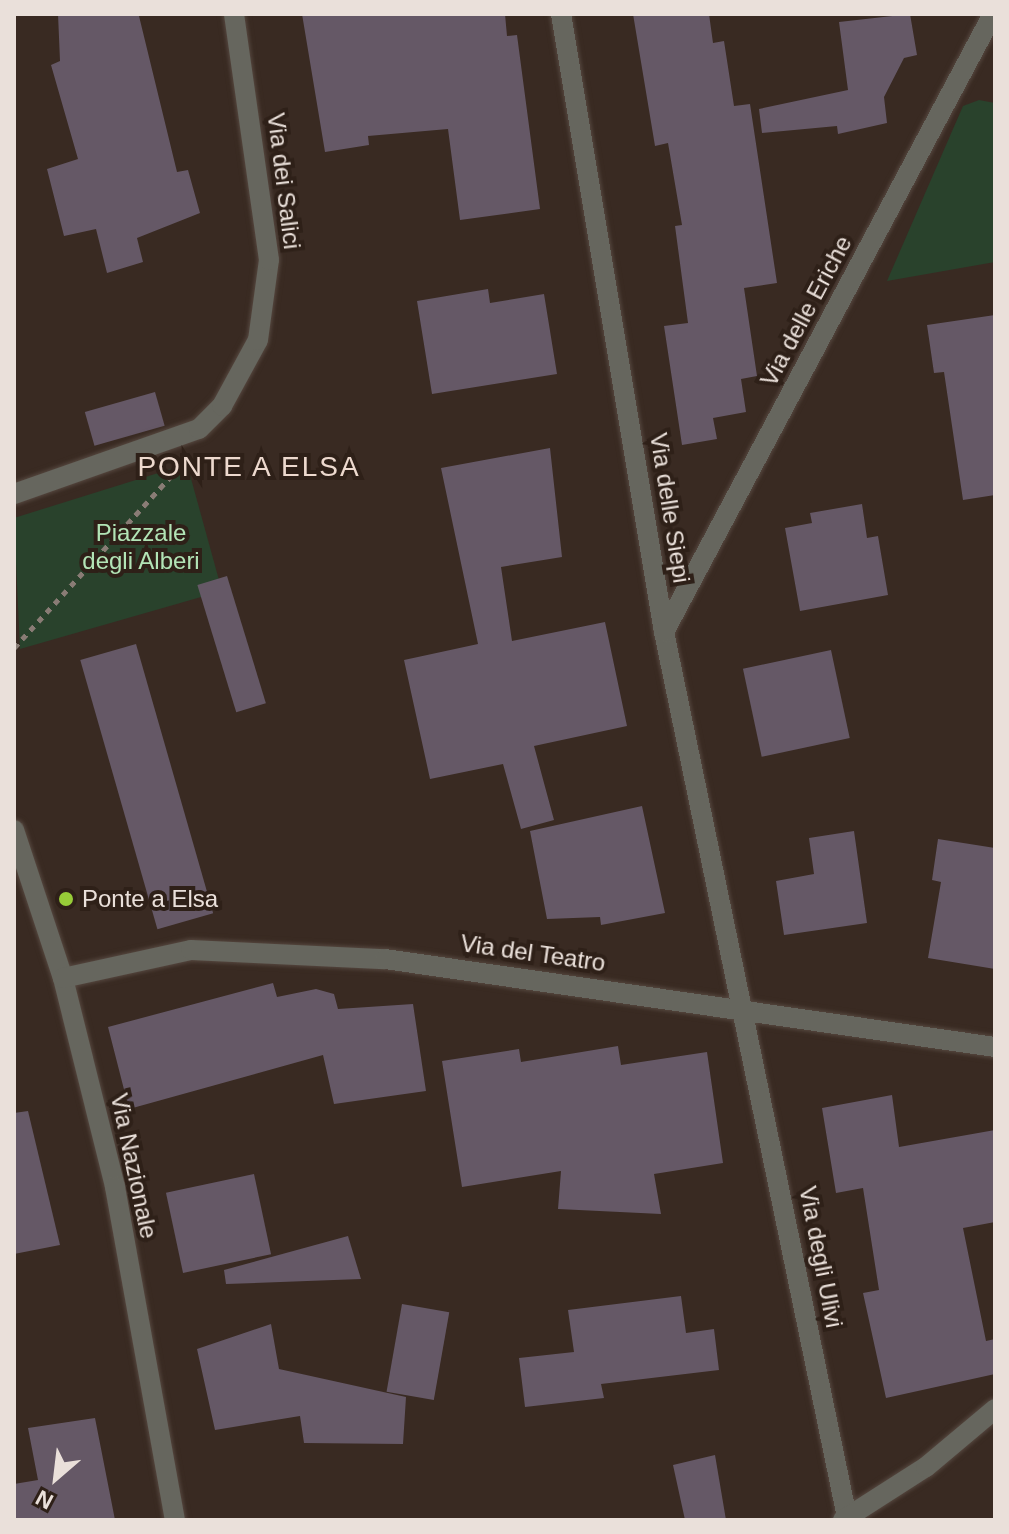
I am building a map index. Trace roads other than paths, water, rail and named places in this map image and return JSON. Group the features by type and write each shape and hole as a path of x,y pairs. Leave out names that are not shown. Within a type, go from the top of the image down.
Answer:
{"street":[{"name":"Via dei Salici","path":"14,494 199,429 222,406 258,340 269,260 234,14"},
{"name":"Via delle Siepi","path":"561,14 664,632 744,1008"},
{"name":"Via delle Eriche","path":"664,632 993,14"},
{"name":"Via Nazionale","path":"14,830 63,978 115,1187 175,1520"},
{"name":"Via del Teatro","path":"63,978 191,950 371,958 744,1008 995,1047"},
{"name":"Via degli Ulivi","path":"744,1008 845,1518"},
{"path":"845,1518 926,1467 995,1409"}],"place":[{"name":"Ponte a Elsa","path":"66,899"}],"district":[{"name":"PONTE A ELSA","path":"249,467"}],"park label":[{"name":"Piazzale degli Alberi","path":"141,547"}]}
